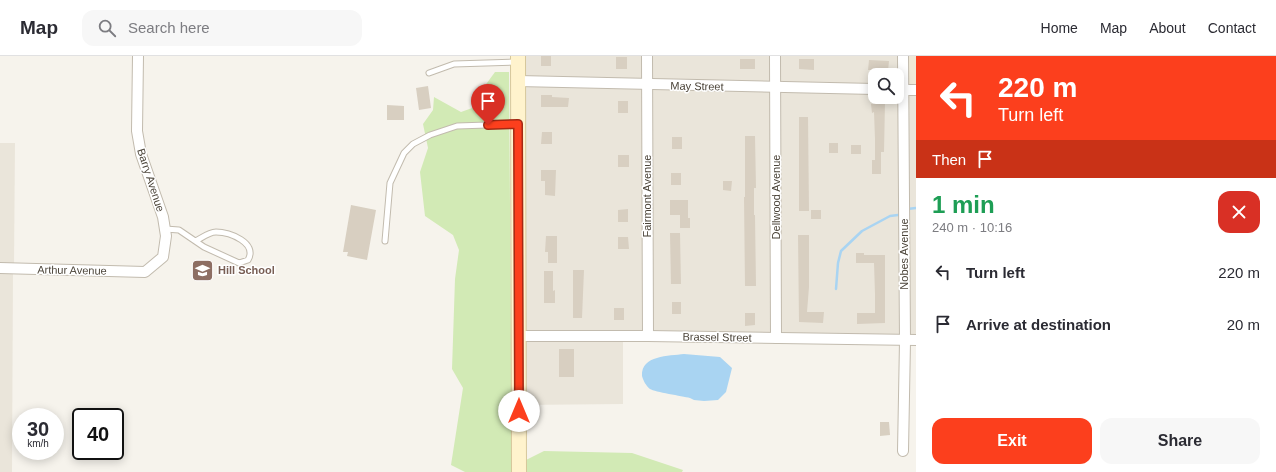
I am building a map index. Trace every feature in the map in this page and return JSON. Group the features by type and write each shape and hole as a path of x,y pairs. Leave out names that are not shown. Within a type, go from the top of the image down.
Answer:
{"street":[{"name":"Barry Avenue","path":"138,56 137,131 140,154 163,217 166,236 163,257 145,272"},
{"name":"Fairmont Avenue","path":"647,56 648,336"},
{"name":"Dellwood Avenue","path":"775,56 776,338"},
{"name":"Nobes Avenue","path":"902,68 903,56"},
{"path":"518,59 519,472"},
{"name":"May Street","path":"518,81 868,89"},
{"path":"904,90 916,90"},
{"name":"Nobes Avenue","path":"900,104 905,340 903,451"},
{"name":"Arthur Avenue","path":"0,268 145,272"},
{"name":"Brassel Street","path":"518,336 648,336 916,340"}],"lane":[{"path":"429,73 454,64 518,59"},
{"path":"385,241 390,183 404,153 413,144 430,135 457,126 518,124"},
{"path":"164,229 179,230 204,247 239,263 248,260 250,256 250,251 247,244 226,234 211,232 196,241"}],"shaded area":[{"path":"521,56 900,56 900,68 868,68 868,104 900,104 902,337 623,334 623,404 521,405"},
{"path":"908,56 916,56 916,84 908,84"},
{"path":"908,84 916,84 916,337 909,337"},
{"path":"0,143 15,143 14,266 0,266"},
{"path":"0,271 13,271 12,472 0,472"}],"green space":[{"path":"495,72 509,72 512,472 465,472 451,465 463,388 452,369 455,279 459,250 453,235 425,216 420,172 428,148 423,124 433,110 434,97 461,112 489,102 484,87"},
{"path":"544,451 632,453 683,470 682,472 526,472 526,460"}],"water":[{"path":"684,354 720,357 732,368 726,392 718,400 694,400 653,390 646,385 642,376 643,369 646,364 651,360 664,356"}],"building":[{"path":"541,56 551,56 551,66 541,66"},
{"path":"616,57 627,57 627,69 616,69"},
{"path":"740,59 755,59 755,69 740,69"},
{"path":"799,59 814,59 814,70 799,69"},
{"path":"869,60 889,61 888,68 868,68"},
{"path":"428,86 431,108 419,110 416,88"},
{"path":"541,95 569,98 568,107 541,107"},
{"path":"618,101 628,101 628,113 618,113"},
{"path":"871,104 885,104 884,152 881,152 881,174 872,174 872,160 875,160 875,139 874,112 872,113"},
{"path":"387,105 404,106 404,120 387,120"},
{"path":"799,117 808,117 809,211 799,211"},
{"path":"542,132 552,132 552,144 541,144"},
{"path":"745,136 755,136 756,188 754,188 754,215 756,286 745,286"},
{"path":"672,137 682,137 682,149 672,149"},
{"path":"829,143 838,143 838,153 829,153"},
{"path":"851,145 861,145 861,154 851,154"},
{"path":"618,155 629,155 629,167 618,167"},
{"path":"541,170 556,170 555,196 545,195 545,181 541,181"},
{"path":"671,173 681,173 681,185 671,185"},
{"path":"723,181 732,181 731,191 723,190"},
{"path":"670,200 688,200 688,218 690,218 690,228 680,228 680,215 670,215"},
{"path":"351,205 376,210 367,260 347,256 348,252 343,252"},
{"path":"628,209 628,222 618,222 618,210"},
{"path":"811,210 821,210 821,219 811,219"},
{"path":"670,233 680,233 681,284 671,284"},
{"path":"798,235 809,235 809,287 807,312 824,312 823,323 799,322"},
{"path":"546,236 557,236 557,263 548,263 548,252 545,252"},
{"path":"618,237 628,237 629,249 618,249"},
{"path":"856,253 864,253 864,255 885,255 885,323 857,324 857,313 875,313 875,294 874,263 856,263"},
{"path":"573,270 584,270 582,318 573,318"},
{"path":"544,271 553,271 553,291 555,290 555,303 544,303"},
{"path":"672,302 681,302 681,314 672,314"},
{"path":"614,308 624,308 624,320 614,320"},
{"path":"745,313 755,313 755,325 745,326"},
{"path":"559,349 574,349 574,377 559,377"},
{"path":"880,422 889,422 890,435 880,436"}],"waterway":[{"path":"907,209 916,208"},
{"path":"836,289 838,263 841,251 862,231 890,216 898,215"}],"place":[{"name":"Hill School","path":"202,270"}],"route":[{"path":"488,125 518,124 519,411"}]}
